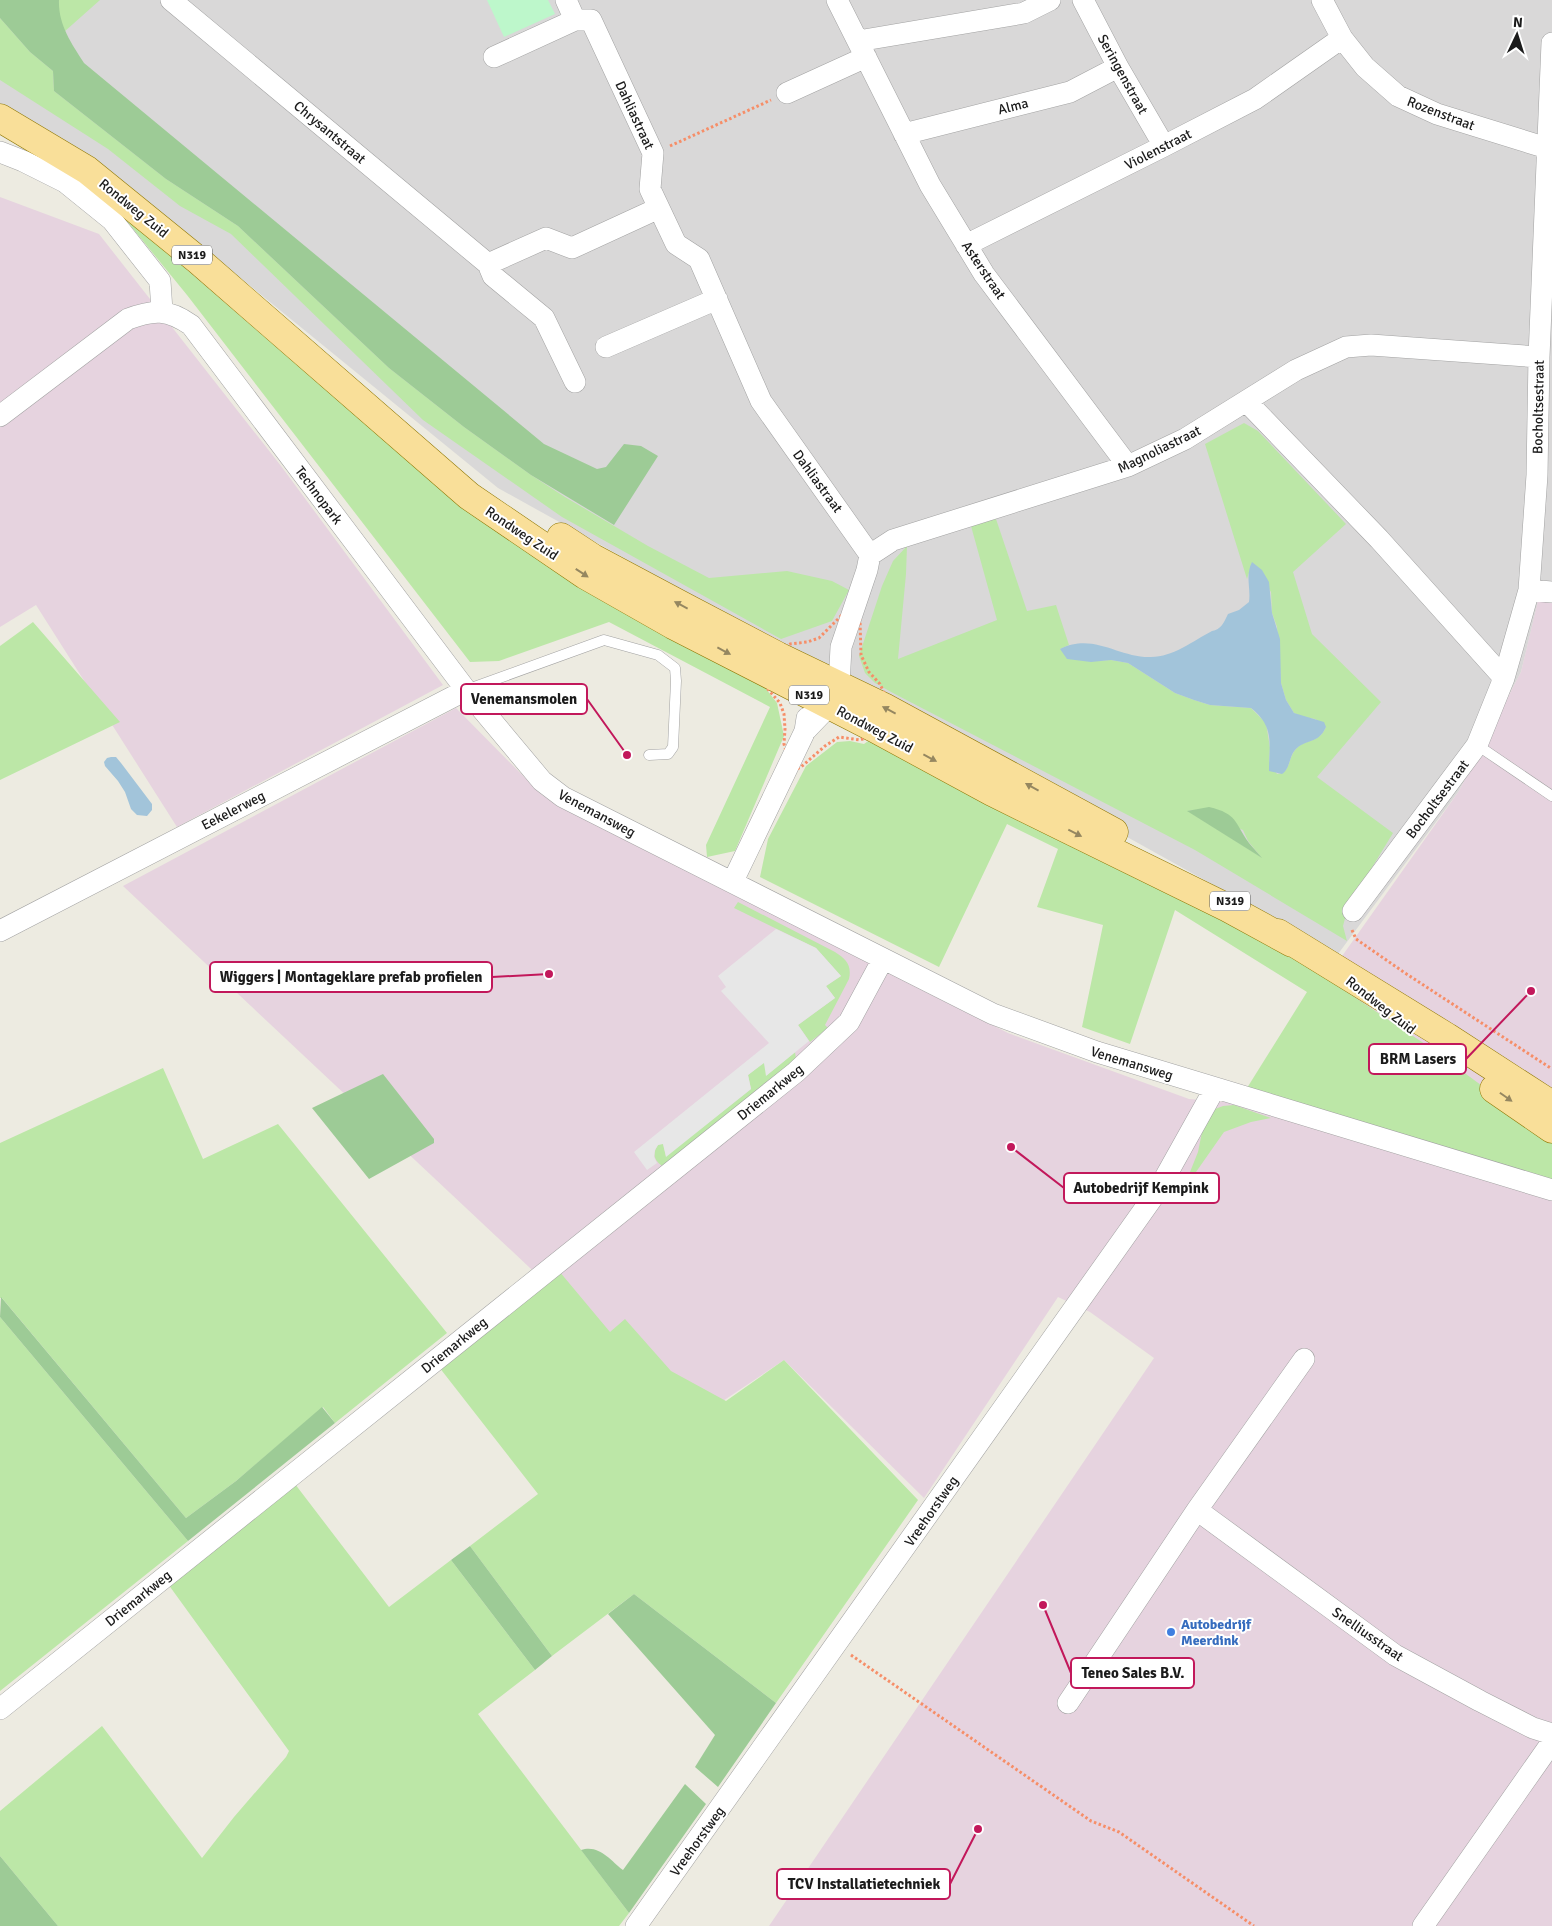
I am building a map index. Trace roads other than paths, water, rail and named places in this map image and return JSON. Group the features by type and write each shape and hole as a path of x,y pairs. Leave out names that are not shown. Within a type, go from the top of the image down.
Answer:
{"main road":[{"name":"Rondweg Zuid","path":"5,120 88,170 200,260 358,398 479,483 593,558 774,666 1167,860 1292,943 1447,1037 1552,1105"},
{"name":"Rondweg Zuid","path":"1332,968 1437,1049 1552,1129"}],"street":[{"name":"Chrysantstraat","path":"171,0 488,264 493,276 544,318 575,382"},
{"path":"494,57 576,20 566,0"},
{"name":"Asterstraat","path":"836,0 930,185 984,274 1128,466"},
{"path":"787,93 862,49 1024,13 1050,0"},
{"name":"Seringenstraat","path":"1083,0 1118,67 1164,146"},
{"name":"Rozenstraat","path":"1322,0 1342,38 1365,67 1398,96 1437,114 1547,148"},
{"name":"Dahliastraat","path":"576,20 591,20 653,154 650,189 676,244 699,259 761,401 870,555"},
{"name":"Violenstraat","path":"966,245 1255,99 1342,38"},
{"name":"Bocholtsestraat","path":"1353,911 1477,745 1504,678 1529,590 1544,471 1539,357 1549,177 1547,148 1552,43"},
{"name":"Alma","path":"904,134 1070,92 1118,67"},
{"path":"0,152 65,182 112,220 160,281 162,311 128,319 0,416"},
{"path":"488,264 546,238 572,248 659,208"},
{"path":"606,347 717,299"},
{"name":"Technopark","path":"162,311 178,316 191,325 466,690"},
{"name":"Magnoliastraat","path":"870,555 893,540 1128,466 1185,439 1296,370 1346,347 1371,345 1539,357"},
{"path":"1246,402 1379,539 1504,678"},
{"path":"733,882 825,691 857,603 870,555"},
{"path":"1529,590 1552,592"},
{"name":"Venemansweg","path":"466,690 542,781 563,797 993,1014 1097,1052 1552,1190"},
{"name":"Eekelerweg","path":"0,931 466,690"},
{"name":"Driemarkweg","path":"0,1709 796,1072 849,1022 883,959"},
{"name":"Vreehorstweg","path":"636,1926 1158,1190 1215,1088"},
{"path":"1068,1703 1197,1510 1304,1359"},
{"name":"Snelliusstraat","path":"1197,1510 1395,1655 1533,1728 1552,1734"},
{"path":"1423,1926 1552,1742"}],"lane":[{"path":"466,690 604,640 658,655 674,668 676,681 673,747 668,754 649,755"},
{"path":"1477,745 1552,796"}],"water":[{"path":"1252,562 1262,570 1269,582 1272,613 1280,639 1281,683 1286,700 1294,713 1324,722 1326,727 1323,733 1316,739 1299,746 1295,750 1287,769 1282,774 1269,771 1270,744 1267,729 1259,715 1251,708 1210,705 1175,693 1128,663 1111,660 1091,662 1067,659 1060,649 1084,643 1095,644 1128,654 1151,657 1175,651 1218,629 1228,614 1239,610 1249,602 1249,572"},
{"path":"116,757 152,804 152,810 147,816 137,815 131,809 125,792 105,766 104,762 107,758"}],"place":[{"name":"Venemansmolen","path":"627,755"},
{"name":"Wiggers | Montageklare prefab profielen","path":"549,974"},
{"name":"BRM Lasers","path":"1531,991"},
{"name":"Autobedrijf Kempink","path":"1011,1147"},
{"name":"Teneo Sales B.V.","path":"1043,1605"},
{"name":"Autobedrijf Meerdink","path":"1171,1632"},
{"name":"TCV Installatietechniek","path":"978,1829"}]}
